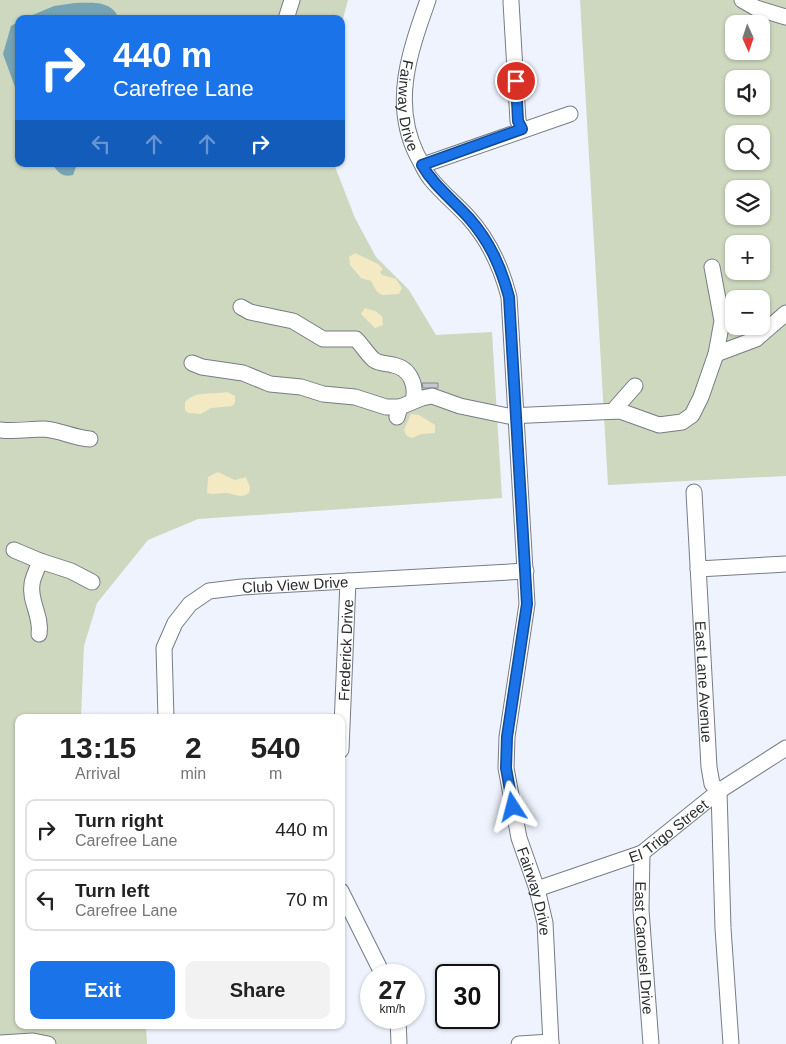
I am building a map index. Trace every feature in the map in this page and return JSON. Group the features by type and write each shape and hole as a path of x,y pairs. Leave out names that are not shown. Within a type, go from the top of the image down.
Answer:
{"street":[{"path":"287,15 292,0"},
{"name":"Fairway Drive","path":"428,0 406,71 404,94 405,119 411,141 430,178 468,217 487,240 502,270 509,297 527,604 507,737 506,768 519,838 537,889 545,923 551,1043"},
{"path":"742,0 756,8 786,17"},
{"path":"511,2 518,121 522,129"},
{"path":"422,165 570,114"},
{"path":"192,363 202,367 243,373 270,384 300,387 323,394 355,397 386,407 403,408 432,396 484,413 516,415 620,410 659,425 682,422 692,415 701,397 716,354 725,315 712,267"},
{"path":"241,307 250,312 293,320 323,339 356,335 374,360 381,364 402,367 408,374 415,386 403,408"},
{"path":"716,354 756,339 786,313"},
{"path":"613,411 635,386"},
{"path":"0,430 15,432 43,429 76,438 90,439"},
{"name":"East Lane Avenue","path":"694,492 709,767 712,784 719,791"},
{"path":"14,550 71,571 92,582"},
{"path":"39,634 39,614 32,591 32,582 40,561"},
{"path":"698,569 786,564"},
{"name":"Club View Drive","path":"166,714 164,648 175,622 190,604 209,592 348,581 526,571"},
{"name":"Frederick Drive","path":"342,714 348,581"},
{"name":"El Trigo Street","path":"537,889 642,853 719,791 786,748"},
{"path":"719,791 723,928 731,1044"},
{"name":"East Carousel Drive","path":"642,853 641,910 651,1044"},
{"path":"345,898 378,964"},
{"path":"398,1029 399,1044"},
{"path":"0,1042 33,1041 48,1044"},
{"path":"519,1044 551,1043"}],"green space":[{"path":"0,0 348,0 344,15 15,15 15,167 335,167 355,218 376,257 409,290 436,335 492,332 502,498 198,519 148,540 97,603 84,646 81,714 15,714 15,1029 146,1029 147,1044 0,1044"},
{"path":"580,0 786,0 786,476 608,485"}],"sand":[{"path":"355,253 378,264 383,269 380,272 382,275 396,279 402,288 399,294 382,295 377,292 371,281 361,278 350,265 349,257"},
{"path":"365,308 375,311 382,316 383,325 375,328 361,314"},
{"path":"227,392 235,396 235,403 232,406 211,408 201,414 188,413 185,410 185,402 189,398"},
{"path":"411,414 419,415 435,425 435,433 421,434 412,438 407,436 404,430"},
{"path":"218,472 235,480 246,477 250,487 249,493 239,496 228,493 207,493 208,477"}],"water":[{"path":"95,3 112,8 117,15 33,15 54,6"},
{"path":"15,24 15,87 3,54 11,26"},
{"path":"54,167 76,167 73,175 69,176 61,174"}],"building":[{"path":"422,383 438,383 438,388 423,388"}],"route":[{"path":"513,807 506,768 507,737 523,642 527,604 509,297 502,270 487,240 468,217 430,178 422,165 522,129 518,121 516,81"}]}
